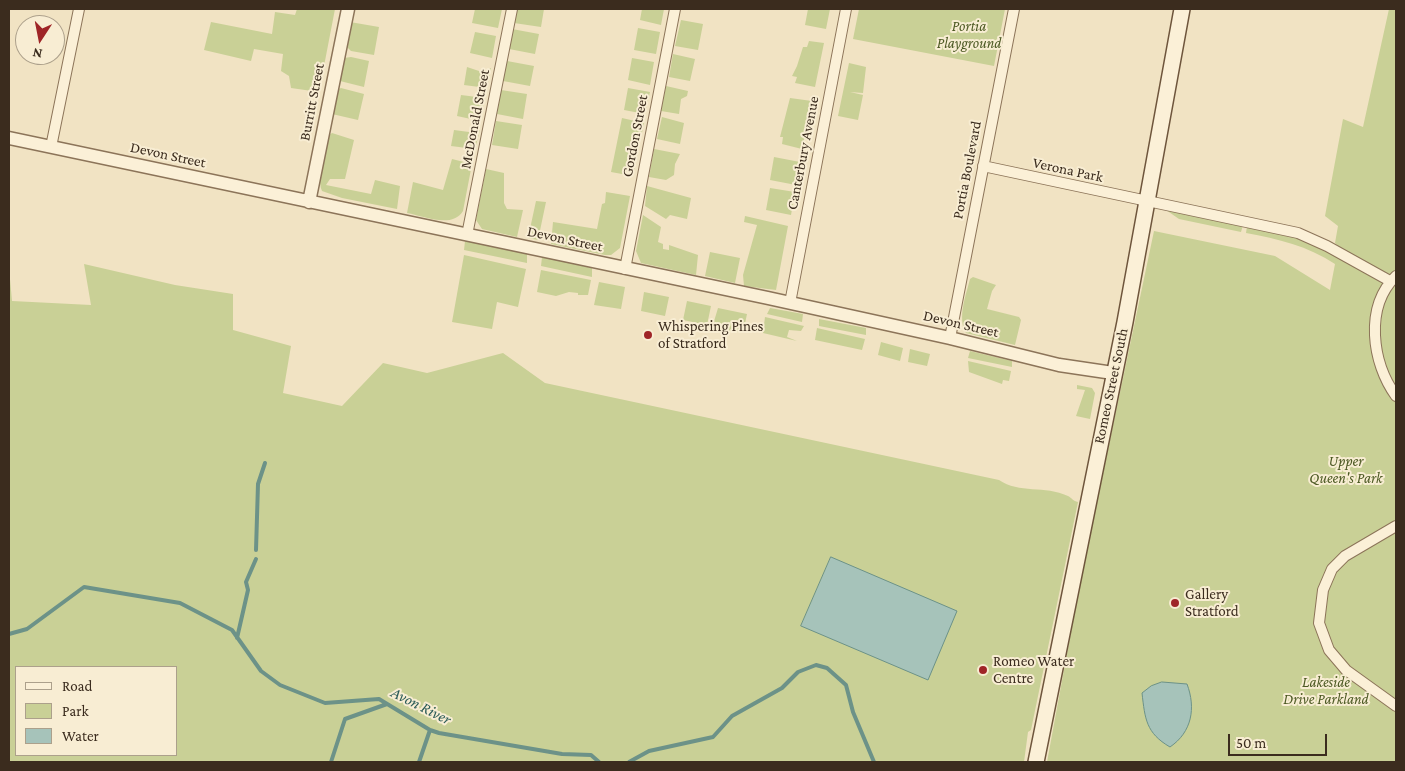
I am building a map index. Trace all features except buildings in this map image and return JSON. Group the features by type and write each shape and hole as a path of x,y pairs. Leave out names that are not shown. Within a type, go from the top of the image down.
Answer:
{"main road":[{"name":"Romeo Street South","path":"1036,762 1147,202 1182,9"}],"street":[{"path":"51,147 79,9"},
{"name":"Burritt Street","path":"309,202 348,9"},
{"name":"McDonald Street","path":"467,235 512,9"},
{"name":"Gordon Street","path":"625,268 675,9"},
{"name":"Canterbury Avenue","path":"790,303 846,9"},
{"name":"Portia Boulevard","path":"950,338 1014,9"},
{"name":"Devon Street","path":"9,138 790,303 950,338 1059,365 1113,373"},
{"name":"Verona Park","path":"983,166 1298,234 1393,278"},
{"path":"1393,278 1379,305 1374,347 1385,381 1396,396"},
{"path":"1396,526 1345,556 1332,569 1323,590 1319,623 1329,650 1346,670 1396,706"}],"green space":[{"path":"297,9 335,9 319,92 291,88 289,76 281,71 283,54 254,49 251,61 204,50 211,22 272,34 275,12 295,15"},
{"path":"475,9 502,9 498,28 472,23"},
{"path":"516,9 544,9 541,27 514,23"},
{"path":"642,9 664,9 661,25 640,20"},
{"path":"808,9 830,9 826,29 805,25"},
{"name":"Portia Playground","path":"859,9 1005,9 994,66 853,39"},
{"path":"1389,9 1396,9 1396,762 1047,762 1081,578 1154,231 1275,256 1330,290 1335,264 1314,252 1292,244 1246,233 1247,226 1302,238 1336,256 1338,246 1335,243 1338,226 1325,216 1343,119 1363,127"},
{"path":"681,20 703,24 698,50 675,46"},
{"path":"350,22 379,27 374,55 351,51 346,46"},
{"path":"638,28 660,32 656,54 634,50"},
{"path":"512,29 539,34 535,54 509,49"},
{"path":"475,32 496,36 492,58 470,53"},
{"path":"809,41 824,43 815,87 795,83 797,77 792,76 803,47 807,47"},
{"path":"673,54 695,59 690,81 669,77"},
{"path":"351,57 369,61 364,87 340,81 344,58"},
{"path":"632,58 654,62 650,85 628,80"},
{"path":"507,61 534,66 530,86 503,81"},
{"path":"849,63 866,67 863,93 850,92 863,95 858,120 838,116"},
{"path":"467,67 482,72 491,68 487,88 464,85"},
{"path":"666,86 688,91 687,96 681,99 679,114 661,111"},
{"path":"341,88 364,94 358,120 332,114 337,90"},
{"path":"628,88 650,92 645,114 624,110"},
{"path":"501,90 527,94 523,119 497,114"},
{"path":"461,95 485,98 480,121 457,116"},
{"path":"790,98 812,101 802,149 782,144 783,137 780,137"},
{"path":"662,117 684,123 680,144 657,139"},
{"path":"622,118 644,123 633,176 611,172"},
{"path":"496,121 522,125 518,149 492,145"},
{"path":"454,130 469,132 480,130 475,149 451,146"},
{"path":"332,133 354,140 345,179 330,179 326,185 371,194 375,180 400,186 397,209 342,198 322,191 320,178 322,163 328,136"},
{"path":"654,149 680,154 675,164 674,175 666,180 649,177"},
{"path":"774,157 800,162 796,185 770,180"},
{"path":"452,159 472,164 463,211 452,219 445,220 407,213 413,182 443,190"},
{"path":"486,169 504,173 504,203 507,209 523,210 517,237 482,229 476,220"},
{"path":"647,186 691,198 687,219 670,215 666,219 645,206"},
{"path":"770,188 795,192 791,215 766,210"},
{"path":"606,192 630,196 620,248 611,255 605,255 551,244 553,222 597,229 602,204 605,203"},
{"path":"536,201 546,202 538,240 528,238"},
{"path":"1166,210 1243,225 1241,232 1179,219"},
{"path":"643,215 661,227 658,242 663,244 663,249 669,250 669,245 698,255 696,275 641,263 636,251"},
{"path":"745,216 788,226 776,290 744,286 743,275 757,225 744,222"},
{"path":"465,241 527,254 527,263 464,250"},
{"path":"710,252 740,258 735,283 705,276"},
{"path":"464,255 526,269 518,307 497,302 492,329 452,322"},
{"path":"542,257 592,268 592,277 541,266"},
{"path":"84,264 175,285 233,294 233,330 291,346 283,393 342,406 383,363 427,373 503,353 545,383 999,480 1015,487 1050,491 1068,496 1078,502 1031,730 1028,732 1024,762 9,762 9,268 12,301 91,305"},
{"path":"541,270 591,280 588,295 578,295 578,293 569,292 556,296 537,292"},
{"path":"973,277 996,285 992,291 987,309 1019,317 1021,320 1015,345 966,333 962,320 963,306 970,279"},
{"path":"599,282 625,287 621,309 594,305"},
{"path":"644,292 669,297 665,316 641,311"},
{"path":"687,301 711,306 707,325 683,320"},
{"path":"718,308 747,314 743,333 712,328"},
{"path":"770,308 803,314 802,322 767,314"},
{"path":"765,317 804,326 801,331 789,330 787,337 797,341 763,333"},
{"path":"819,319 866,328 866,335 819,326"},
{"path":"817,328 865,339 862,350 815,340"},
{"path":"881,342 903,348 900,361 878,355"},
{"path":"910,349 930,354 927,366 908,362"},
{"path":"970,351 1012,361 1012,367 968,358"},
{"path":"968,361 1011,371 1009,381 1003,380 1002,384 969,372"},
{"path":"1077,385 1092,388 1095,393 1090,419 1076,416 1085,390 1077,389"}],"water":[{"path":"831,557 957,611 928,680 801,626"},
{"path":"1162,682 1187,684 1190,693 1190,719 1183,734 1170,747 1151,731 1143,702 1142,693 1151,686"}],"waterway":[{"path":"256,550 258,484 265,463"},
{"path":"237,638 248,590 246,582 256,559"},
{"name":"Avon River","path":"9,634 27,629 84,587 180,603 232,630 261,671 280,685 325,703 379,699 430,730 439,733 562,754 591,755 599,762"},
{"path":"629,762 649,751 713,737 732,716 782,688 798,672 816,665 827,668 846,685 853,712 874,762"},
{"path":"331,762 345,719 387,704"},
{"path":"419,762 430,730"}],"place":[{"name":"Whispering Pines of Stratford","path":"648,335"},
{"name":"Gallery Stratford","path":"1175,603"},
{"name":"Romeo Water Centre","path":"983,670"}],"park label":[{"name":"Upper Queen's Park","path":"1346,470"},
{"name":"Lakeside Drive Parkland","path":"1326,690"}]}
